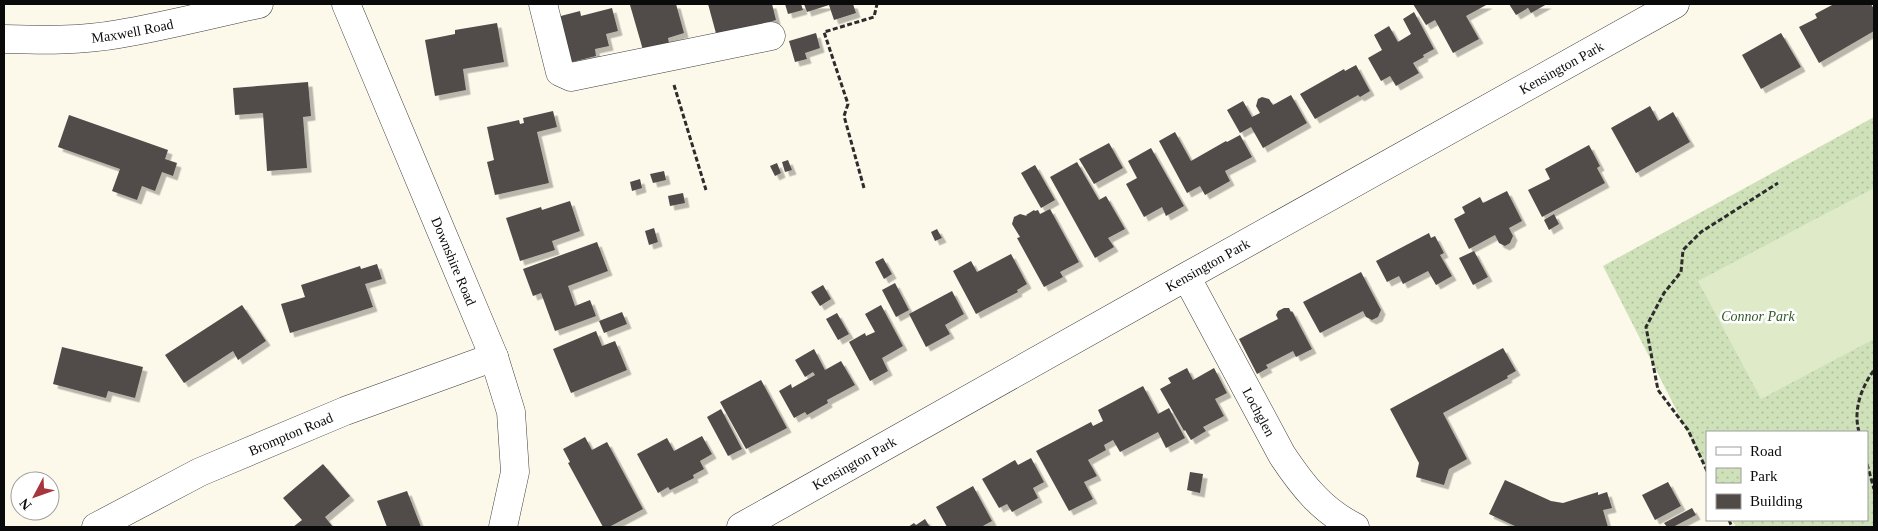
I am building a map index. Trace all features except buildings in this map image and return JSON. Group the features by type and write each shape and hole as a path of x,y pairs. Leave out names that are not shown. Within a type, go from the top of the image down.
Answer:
{"street":[{"name":"Maxwell Road","path":"4,39 79,39 118,34 259,4"},
{"name":"Downshire Road","path":"346,4 494,358 511,412 515,472 503,527"},
{"path":"543,4 560,72 571,77 771,36"},
{"name":"Kensington Park","path":"740,527 1030,363 1187,278 1675,4"},
{"name":"Lochglen","path":"1187,278 1294,474 1322,506 1354,527"},
{"name":"Brompton Road","path":"96,527 200,472 345,411 494,358"}],"path":[{"path":"864,188 844,116 848,104 824,32 874,17 876,4"},
{"path":"666,58 706,190"},
{"path":"1706,469 1688,430 1658,390 1646,327 1664,294 1681,272 1683,250 1701,232 1778,183"},
{"path":"1858,431 1857,406 1865,383 1874,370"},
{"path":"1868,468 1874,489"}],"green space":[{"name":"Connor Park","path":"1874,117 1874,527 1736,527 1733,521 1868,521 1868,431 1706,431 1706,468 1603,266"},
{"path":"1874,188 1874,339 1761,399 1698,281"}]}
